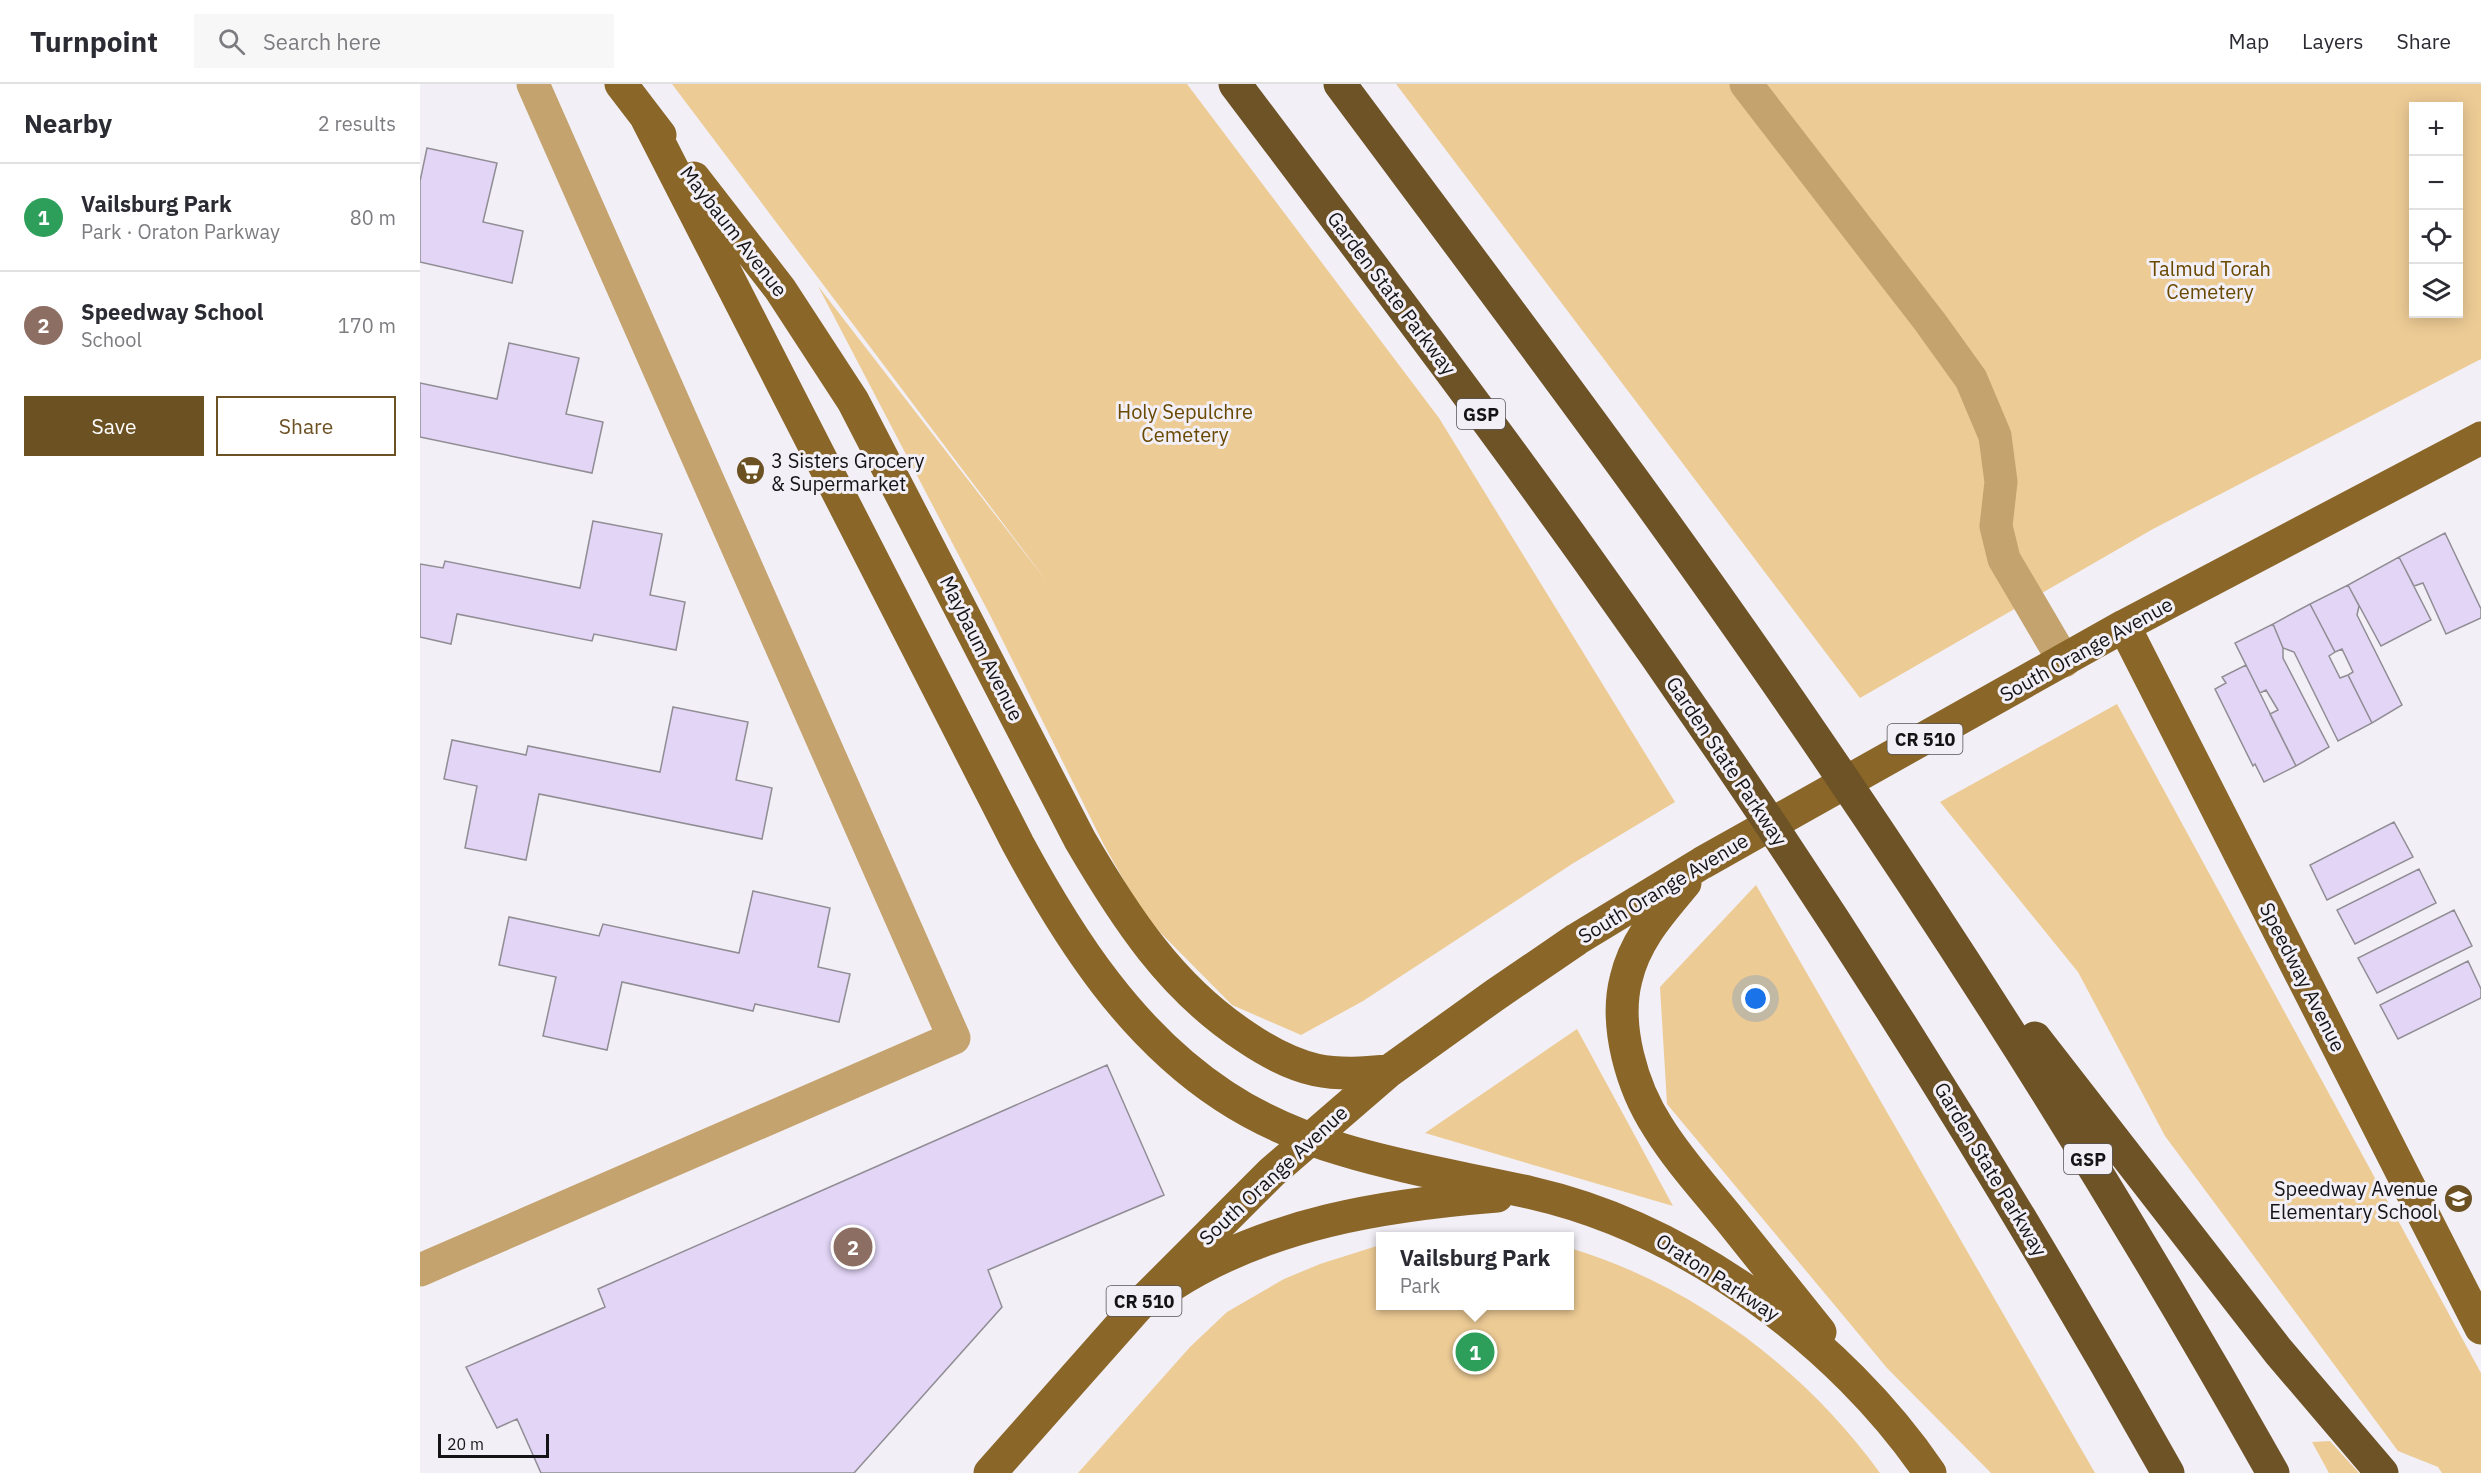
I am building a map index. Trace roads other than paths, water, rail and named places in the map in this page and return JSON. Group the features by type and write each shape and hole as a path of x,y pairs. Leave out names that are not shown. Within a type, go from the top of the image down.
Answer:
{"highway":[{"name":"Garden State Parkway","path":"1235,84 1539,492 1719,748 1819,898 1995,1174 2057,1277 2168,1473"},
{"name":"GSP","path":"1340,84 1628,472 1795,708 1892,852 2045,1089 2176,1306 2273,1473"},
{"path":"1892,852 2264,1334 2382,1473"}],"main road":[{"name":"Maybaum Avenue","path":"621,84 780,288 853,401 1080,840 1147,946 1212,1013 1267,1051 1316,1070 1361,1073 1389,1071"},
{"name":"Maybaum Avenue","path":"647,119 1018,844 1076,943 1123,1005 1159,1044 1185,1066 1224,1096 1252,1113 1308,1139"},
{"name":"South Orange Avenue","path":"990,1473 1137,1307 1234,1209 1308,1139 1389,1071 1561,950 1702,863 2124,626 2481,438"},
{"name":"Speedway Avenue","path":"2124,626 2481,1329"},
{"path":"1702,863 1650,925 1639,943 1627,975 1622,1000 1625,1040 1637,1084 1651,1115 1670,1145 1885,1412"},
{"name":"Oraton Parkway","path":"1308,1139 1395,1163 1533,1193 1614,1218 1663,1240 1692,1256 1785,1320 1847,1374 1885,1412 1930,1473"},
{"path":"1137,1307 1176,1282 1240,1249 1298,1228 1389,1208 1533,1193"}],"lane":[{"path":"420,1270 954,1038 533,84"},
{"path":"1746,84 1930,322 1971,379 1995,436 2001,482 1996,526 2004,559 2064,661"}],"place":[{"name":"3 Sisters Grocery & Supermarket","path":"750,471"},
{"name":"Speedway Avenue Elementary School","path":"2459,1199"},
{"name":"Speedway School","path":"853,1247"},
{"name":"Vailsburg Park","path":"1475,1352"}],"park label":[{"name":"Talmud Torah Cemetery","path":"2210,280"},
{"name":"Holy Sepulchre Cemetery","path":"1185,422"}]}
